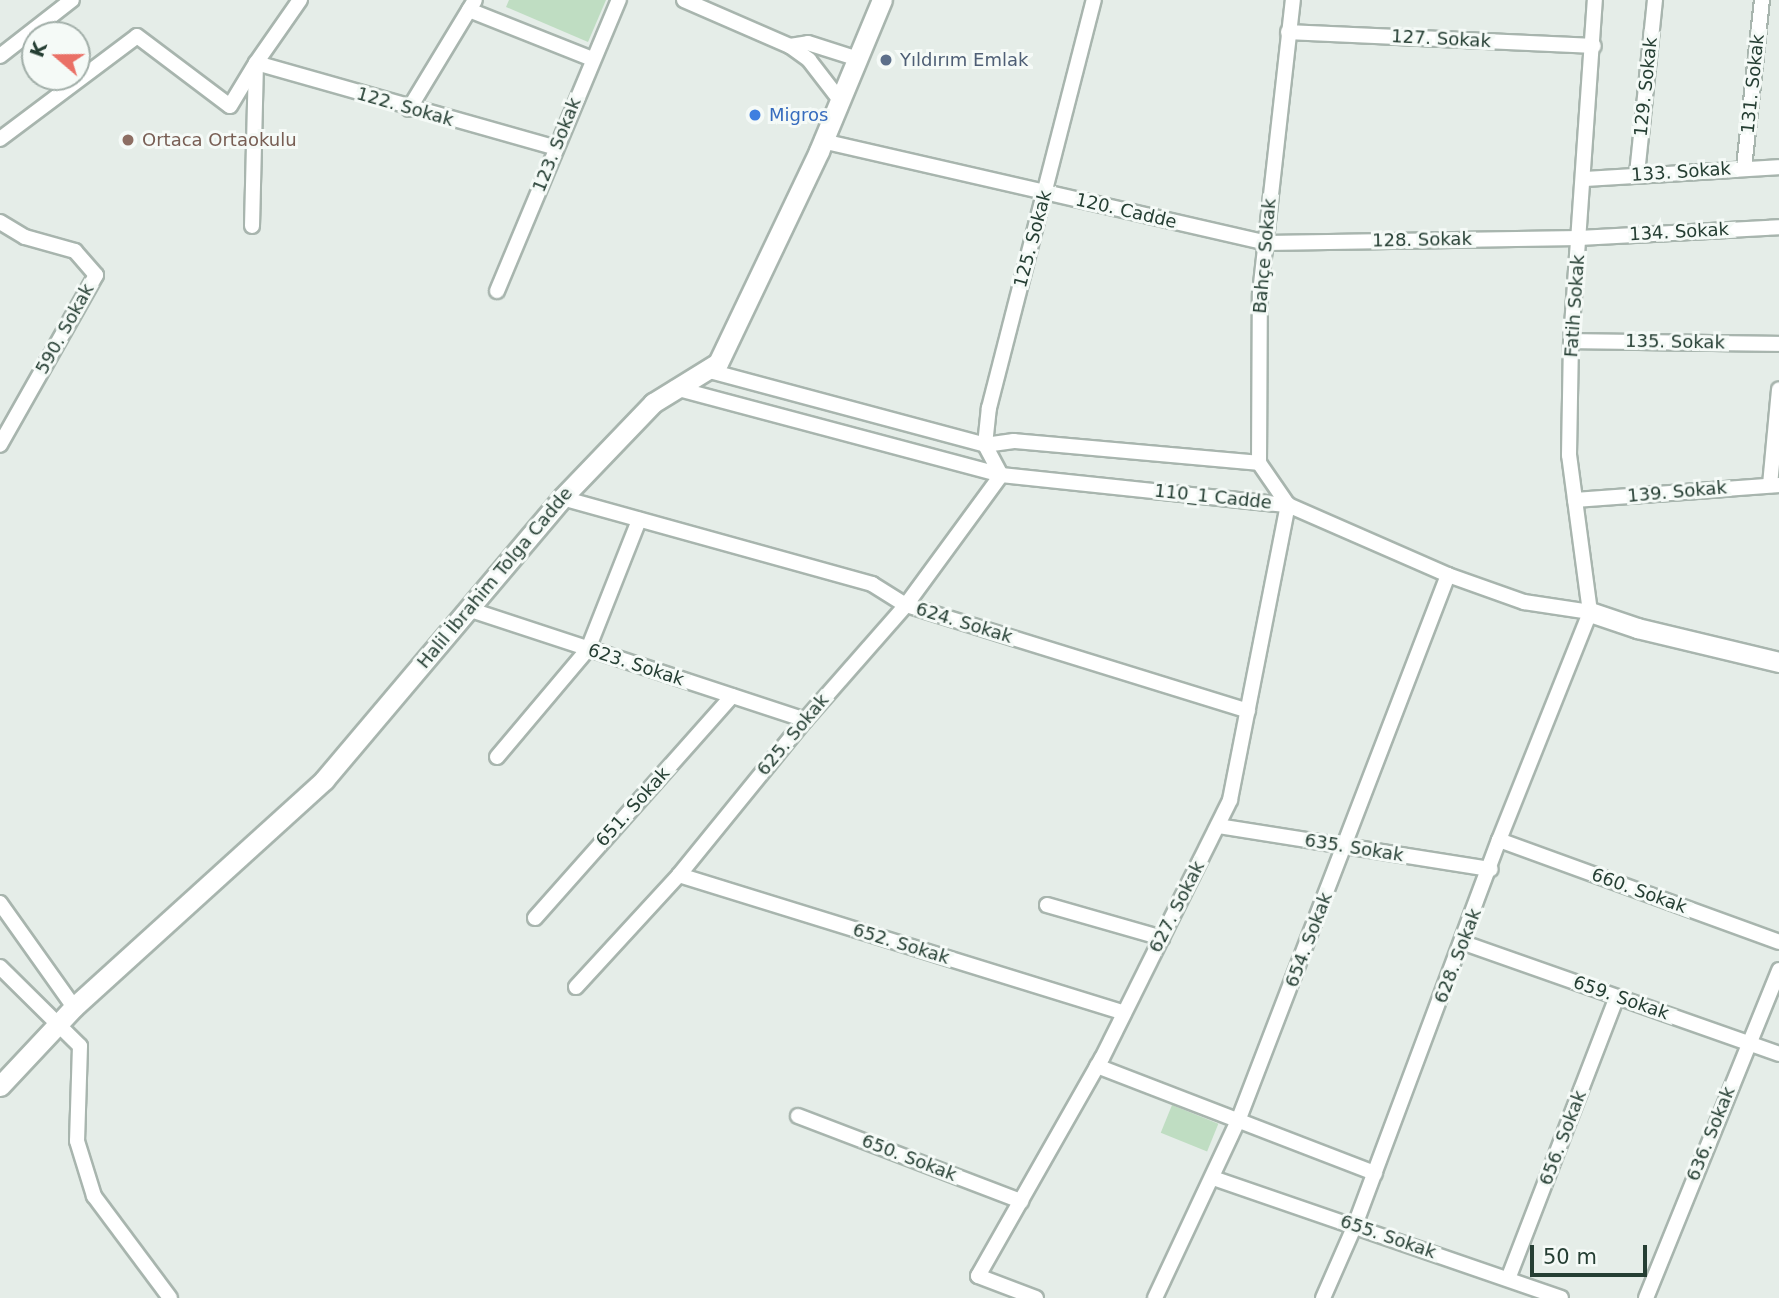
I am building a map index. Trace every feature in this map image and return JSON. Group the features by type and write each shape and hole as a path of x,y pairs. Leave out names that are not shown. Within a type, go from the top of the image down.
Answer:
{"street":[{"path":"0,55 72,0"},
{"path":"0,139 137,36 230,106 300,0"},
{"name":"123. Sokak","path":"497,291 619,0"},
{"path":"684,0 790,46 810,60 839,99"},
{"name":"Halil İbrahim Tolga Cadde","path":"0,1086 74,1007 324,780 562,498 653,403 718,363 822,141 855,58 882,0"},
{"name":"125. Sokak","path":"985,445 989,408 1094,0"},
{"name":"Bahçe Sokak","path":"1259,463 1259,293 1293,0"},
{"name":"Fatih Sokak","path":"1590,612 1569,455 1571,341 1594,46 1595,0"},
{"name":"129. Sokak","path":"1637,174 1655,0"},
{"name":"131. Sokak","path":"1744,168 1762,0"},
{"path":"409,109 472,5 592,60"},
{"name":"127. Sokak","path":"1288,32 1594,46"},
{"path":"790,46 808,43 855,58"},
{"path":"252,226 256,63"},
{"name":"122. Sokak","path":"256,63 409,109 556,148"},
{"name":"120. Cadde","path":"822,141 1266,243"},
{"name":"133. Sokak","path":"1584,179 1779,167"},
{"name":"590. Sokak","path":"0,222 25,237 75,251 96,275 0,445"},
{"name":"134. Sokak","path":"1579,238 1779,227"},
{"name":"128. Sokak","path":"1266,243 1579,238"},
{"name":"135. Sokak","path":"1571,341 1779,344"},
{"name":"110_1 Cadde","path":"706,370 985,445 1014,441 1259,463"},
{"name":"110_1 Cadde","path":"674,388 1001,475 1288,505 1448,575 1524,602 1590,612 1637,628 1779,662"},
{"path":"1775,485 1779,389"},
{"path":"985,445 1001,475"},
{"path":"1259,463 1288,505"},
{"name":"625. Sokak","path":"576,988 679,875 805,720 906,605 1001,475"},
{"name":"139. Sokak","path":"1575,500 1775,485"},
{"name":"624. Sokak","path":"562,498 872,584 906,605 1248,711"},
{"name":"627. Sokak","path":"1037,1298 978,1276 1097,1066 1230,800 1288,505"},
{"path":"497,757 588,649 639,520"},
{"name":"654. Sokak","path":"1155,1298 1238,1121 1448,575"},
{"name":"623. Sokak","path":"468,609 805,720"},
{"name":"628. Sokak","path":"1323,1298 1355,1225 1464,943 1499,840 1590,612"},
{"name":"651. Sokak","path":"535,918 732,696"},
{"name":"635. Sokak","path":"1218,826 1491,869"},
{"name":"660. Sokak","path":"1499,840 1779,942"},
{"name":"652. Sokak","path":"679,875 1124,1013"},
{"path":"0,903 74,1007"},
{"path":"1047,905 1162,938"},
{"name":"659. Sokak","path":"1464,943 1779,1054"},
{"path":"0,967 55,1026 80,1046 77,1141 94,1196 170,1298"},
{"name":"636. Sokak","path":"1646,1298 1747,1042 1779,970"},
{"name":"656. Sokak","path":"1508,1279 1617,997"},
{"path":"1097,1066 1375,1173"},
{"name":"650. Sokak","path":"798,1116 1021,1201"},
{"name":"655. Sokak","path":"1213,1178 1561,1298"}],"green space":[{"path":"509,0 606,0 588,42 506,7"},
{"path":"1172,1105 1218,1124 1207,1152 1161,1133"}],"place":[{"name":"Yıldırım Emlak","path":"886,60"},
{"name":"Migros","path":"755,115"},
{"name":"Ortaca Ortaokulu","path":"128,140"}]}
